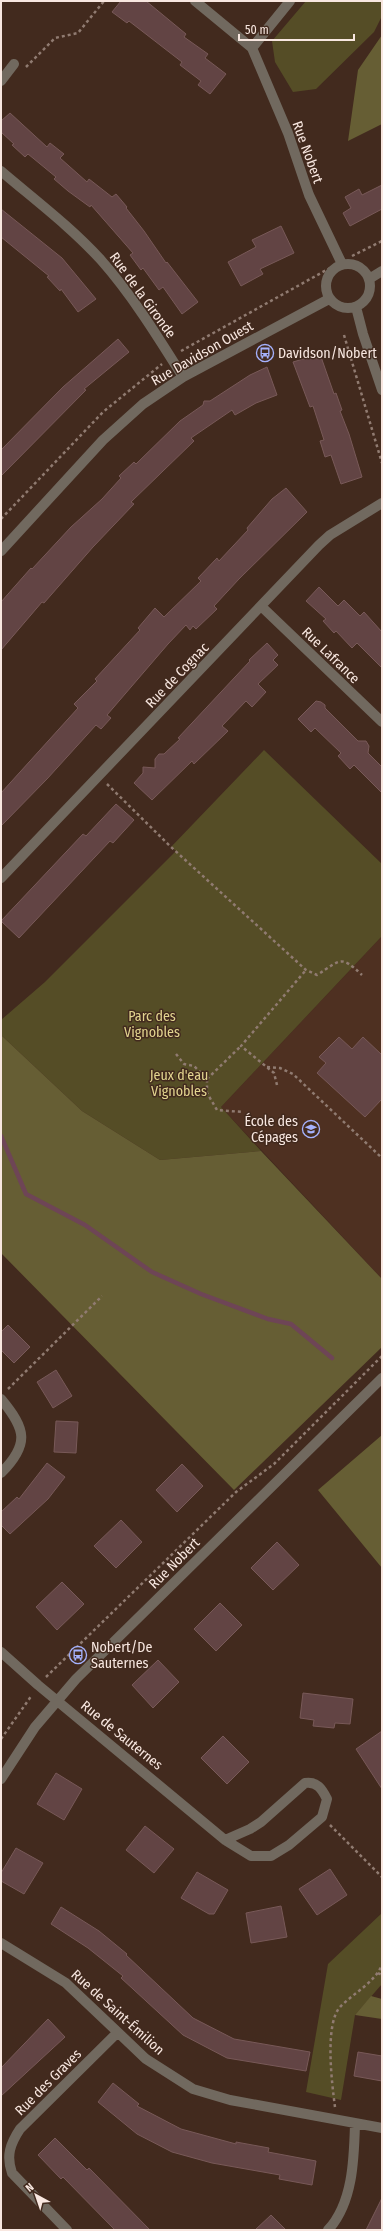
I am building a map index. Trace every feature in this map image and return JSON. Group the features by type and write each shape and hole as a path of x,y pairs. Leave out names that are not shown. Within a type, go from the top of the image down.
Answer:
{"street":[{"name":"Rue Nobert","path":"195,1 252,48 288,133 309,195 342,264"},
{"path":"252,48 290,1"},
{"path":"1,80 14,64"},
{"name":"Rue de la Gironde","path":"1,171 71,230 102,261 116,278 183,377"},
{"path":"342,264 354,265 363,270 369,279 370,289 366,299 356,307 348,308 338,306 329,299 326,289 327,278 334,269 342,264"},
{"path":"369,279 382,271"},
{"name":"Rue Davidson Ouest","path":"1,551 124,420 142,404 183,377 329,299"},
{"path":"356,307 363,334 382,390"},
{"name":"Rue de Cognac","path":"1,878 330,535 382,503"},
{"name":"Rue Lafrance","path":"262,607 382,722"},
{"name":"Rue Nobert","path":"1,1779 35,1727 56,1700 382,1378"},
{"path":"1,1473 13,1461 19,1451 22,1440 18,1420 4,1395"},
{"name":"Rue de Sauternes","path":"1,1652 38,1685 225,1840 251,1856 271,1856 289,1845 322,1816"},
{"path":"225,1840 250,1829 261,1822 305,1782 317,1784 327,1798 322,1816"},
{"name":"Rue de Saint-Émilion","path":"1,1943 66,1983 146,2059 177,2081 193,2089 230,2100 382,2128"},
{"name":"Rue des Graves","path":"67,2230 12,2173 8,2162 9,2151 12,2140 20,2129 117,2033"},
{"path":"328,2230 341,2211 347,2194 354,2151 355,2124"}],"path":[{"path":"14,64 24,69 55,38 78,33 104,1"},
{"path":"352,256 382,241"},
{"path":"344,335 382,463"},
{"path":"99,777 171,847 306,970 317,974 340,961 348,961 362,975"},
{"path":"207,1079 241,1046 306,970"},
{"path":"241,1046 274,1073 277,1085"},
{"path":"176,1054 184,1064 194,1066 207,1079 207,1093 217,1110 243,1112"},
{"path":"267,1067 280,1068 293,1074 382,1158"},
{"path":"4,1395 102,1296"},
{"path":"1,1739 38,1685 236,1492 274,1464 382,1356"},
{"path":"322,1816 382,1877"},
{"path":"338,2121 332,2062 333,2021 340,2007 378,1973 382,1965"},
{"path":"378,1973 382,1975"}],"shaded area":[{"path":"382,35 382,124 348,141 358,70"},
{"name":"École des Cépages","path":"382,936 382,1279 221,1107"},
{"path":"1,1035 82,1111 160,1160 261,1151 382,1279 382,1347 234,1490 1,1253"},
{"path":"382,1435 382,1568 318,1490"},
{"path":"371,1996 382,1999 382,2019 355,2015"}],"green space":[{"path":"306,1 382,1 382,16 374,32 316,89 293,92 275,62 272,41"},
{"name":"Parc des Vignobles","path":"264,750 382,864 382,936 221,1107 261,1151 160,1160 82,1111 1,1035 1,1020 45,982 176,851 171,847"},
{"path":"382,1913 382,1984 355,2015 341,2100 306,2092 328,1964"}],"building":[{"path":"121,1 146,1 186,34 184,37 208,54 205,58 226,74 210,94 198,85 201,81 180,65 182,62 129,21 127,23 112,12"},
{"path":"10,113 47,147 50,143 64,154 60,158 87,182 89,179 112,197 116,194 127,207 126,208 166,263 167,262 198,302 182,314 163,287 159,290 143,268 141,270 130,255 133,253 91,205 90,207 68,191 54,179 56,177 28,154 25,157 12,145 14,144 1,132 1,121"},
{"path":"382,185 382,209 350,226 343,213 351,208 345,197 359,189 362,195"},
{"path":"1,209 62,258 96,299 78,312 61,289 60,291 47,277 49,276 1,237"},
{"path":"281,226 294,253 260,269 263,274 241,286 228,262 256,247 252,240"},
{"path":"118,339 129,352 84,389 86,390 1,476 1,450 63,387"},
{"path":"320,354 334,394 336,393 342,410 340,411 349,434 362,477 341,484 331,455 325,457 320,441 324,440 313,406 310,407 293,362"},
{"path":"267,367 277,395 256,403 235,415 232,410 191,438 194,441 131,502 134,504 93,547 44,603 42,602 1,650 1,602 31,568 32,569 71,527 102,499 121,478 119,476 134,462 136,464 180,421 203,405 204,401 210,401 250,375"},
{"path":"286,488 307,512 239,579 214,606 217,609 196,629 193,626 190,630 186,625 107,715 111,718 101,729 96,725 47,779 1,826 1,793 78,708 74,704 97,681 95,679 140,630 138,628 155,608 164,617 201,581 198,578 217,558 219,561 248,530 247,528 272,499"},
{"path":"319,587 338,606 344,600 360,616 364,612 382,632 382,668 357,643 352,648 336,631 334,633 323,621 326,619 306,601"},
{"path":"267,643 278,655 273,660 278,665 258,684 266,692 252,707 246,701 222,726 228,731 194,764 192,761 152,800 134,783 143,773 143,767 155,768 155,759 159,754 164,754 180,739 178,738 250,661 249,660"},
{"path":"316,701 325,705 325,708 358,741 366,741 369,746 368,753 382,767 382,793 354,765 350,769 338,756 341,753 315,728 311,732 298,719"},
{"path":"116,804 134,820 113,843 110,841 19,938 1,921 83,834 86,836"},
{"path":"339,1037 352,1049 363,1037 382,1055 382,1099 365,1117 317,1073 326,1063 319,1057"},
{"path":"8,1325 30,1347 14,1363 1,1350 1,1332"},
{"path":"56,1370 72,1396 53,1408 37,1382"},
{"path":"56,1421 78,1422 76,1453 54,1452"},
{"path":"47,1463 65,1477 48,1499 10,1534 1,1525 1,1512 17,1497 19,1499"},
{"path":"182,1464 203,1486 177,1512 156,1490"},
{"path":"121,1520 142,1542 116,1568 94,1546"},
{"path":"277,1542 299,1565 273,1590 251,1568"},
{"path":"62,1582 84,1604 57,1630 36,1607"},
{"path":"220,1603 242,1625 216,1651 194,1629"},
{"path":"158,1660 179,1682 153,1708 132,1685"},
{"path":"303,1693 353,1699 350,1724 335,1723 334,1728 313,1726 314,1720 300,1718"},
{"path":"382,1731 382,1789 356,1749"},
{"path":"223,1736 249,1762 227,1784 201,1758"},
{"path":"56,1773 82,1789 64,1820 37,1804"},
{"path":"145,1826 174,1849 154,1873 126,1850"},
{"path":"16,1848 43,1863 24,1894 1,1881 1,1873"},
{"path":"330,1869 347,1895 317,1915 299,1889"},
{"path":"197,1872 228,1890 214,1914 209,1914 181,1898"},
{"path":"281,1906 287,1937 251,1943 246,1913"},
{"path":"61,1907 99,1931 127,1954 126,1955 193,2018 234,2039 310,2052 306,2071 227,2058 183,2035 121,1978 123,1976 88,1948 51,1924"},
{"path":"48,2019 65,2037 1,2096 1,2068"},
{"path":"358,2052 382,2056 382,2081 354,2076"},
{"path":"113,2083 139,2104 137,2106 181,2129 236,2144 236,2142 269,2148 268,2152 316,2161 312,2185 279,2179 280,2175 212,2163 172,2152 137,2134 98,2102"},
{"path":"55,2138 87,2170 89,2168 150,2230 115,2230 63,2177 61,2179 38,2155"},
{"path":"382,2198 382,2230 366,2230"},
{"path":"271,2215 286,2230 255,2230"}],"waterway":[{"path":"1,1136 26,1194 85,1225 152,1272 201,1294 268,1319 291,1324 332,1358"}],"place":[{"name":"Davidson/Nobert","path":"265,353"},
{"name":"École des Cépages","path":"311,1129"},
{"name":"Nobert/De Sauternes","path":"78,1655"}],"park label":[{"name":"Jeux d'eau Vignobles","path":"179,1084"}]}
